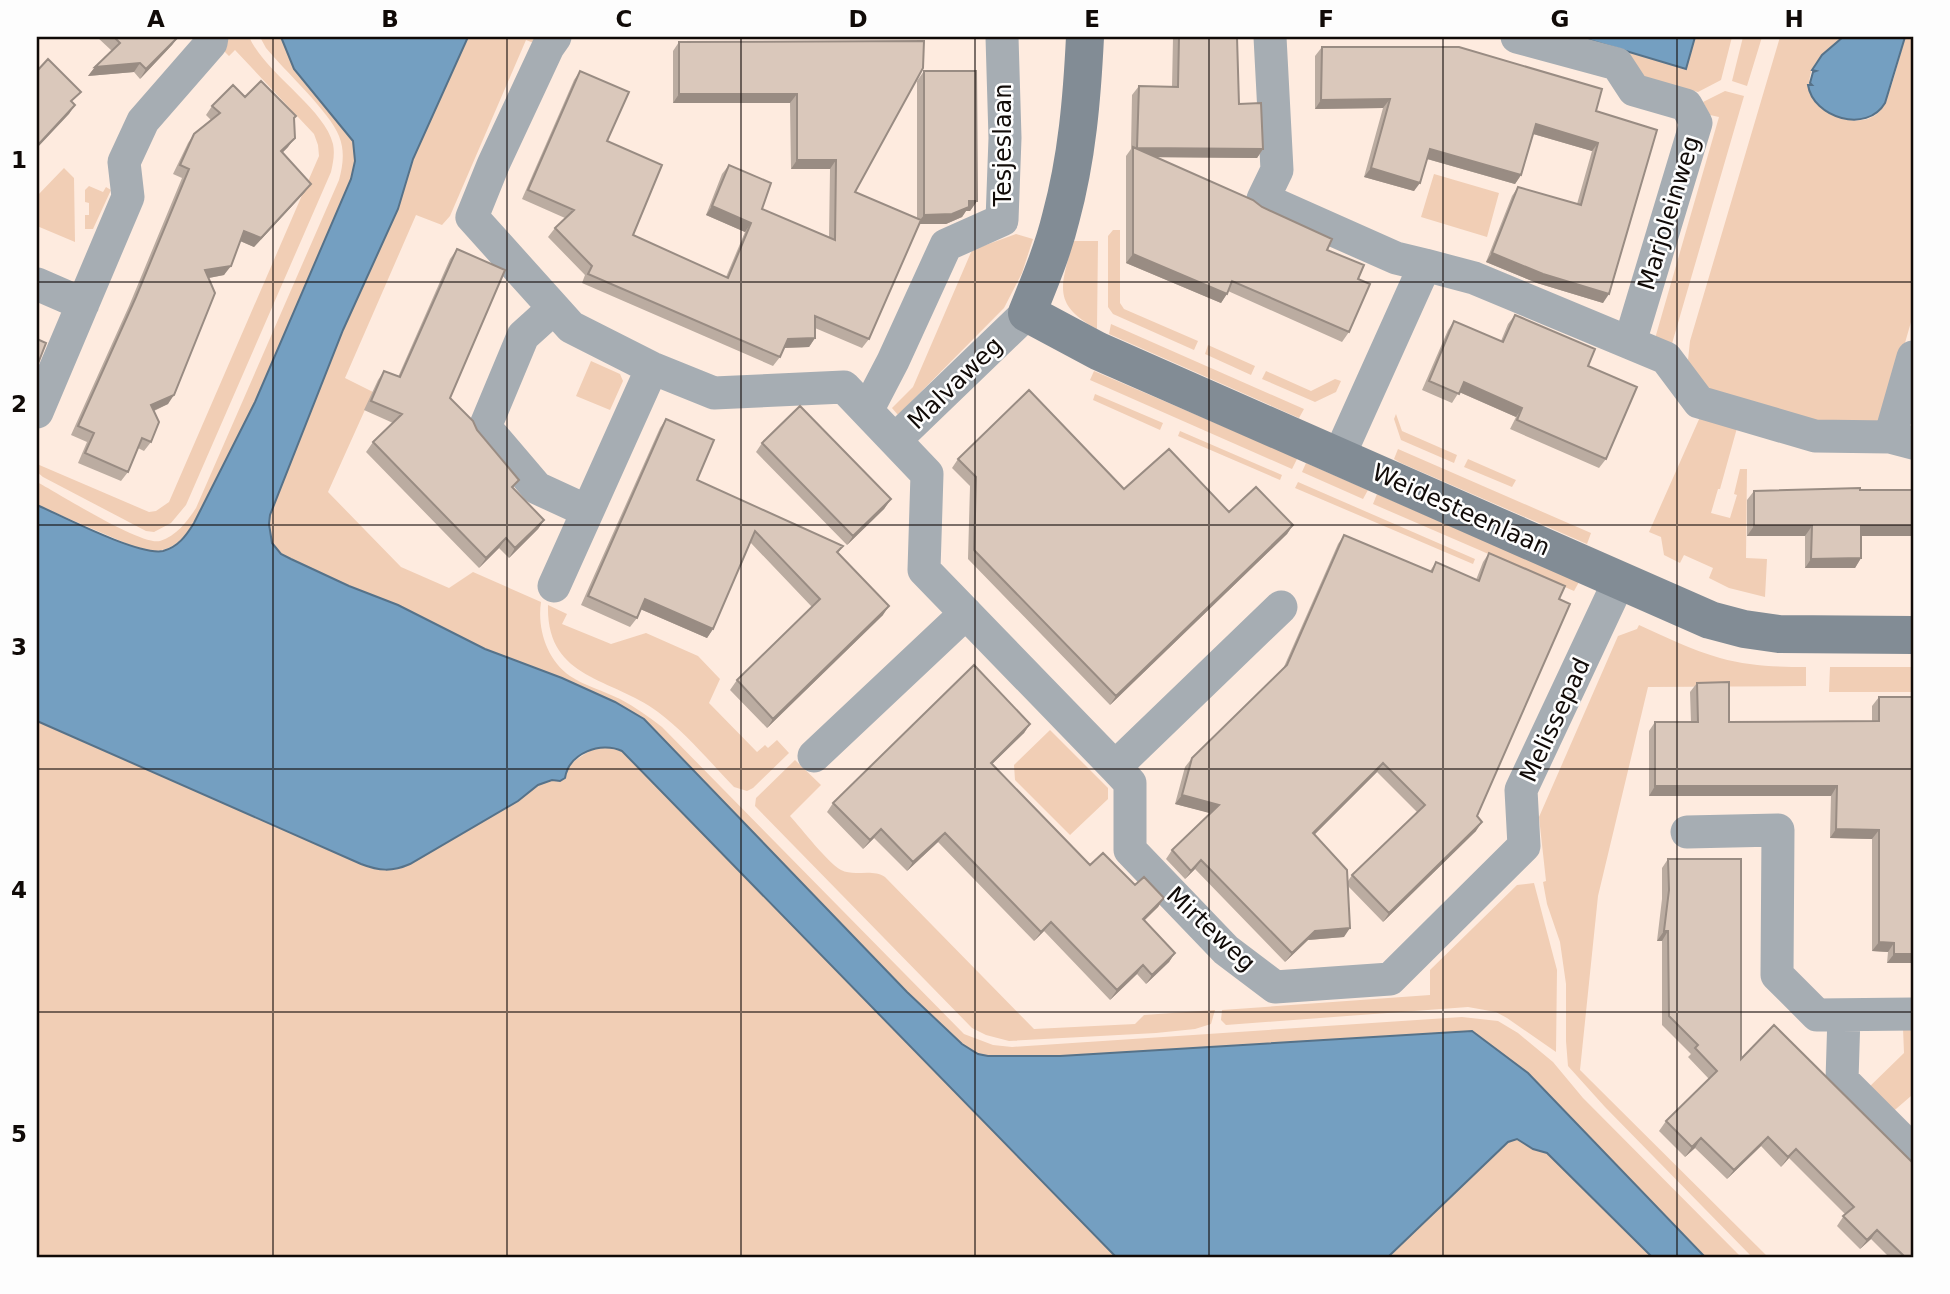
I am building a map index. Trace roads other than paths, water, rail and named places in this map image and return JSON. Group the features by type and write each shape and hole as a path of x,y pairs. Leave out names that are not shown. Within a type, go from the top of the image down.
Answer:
{"street":[{"path":"37,412 128,197 124,162 143,121 211,43 212,37"},
{"name":"Malvaweg","path":"555,37 493,165 472,218 571,327 652,368 714,393 844,387 896,439 1027,313"},
{"name":"Tesjeslaan","path":"868,409 946,245 1002,220 1005,138 1002,37"},
{"path":"1027,313 1051,253 1076,147 1085,37"},
{"path":"1270,37 1277,170 1263,200 1396,258 1474,278 1666,358 1699,402 1815,436 1901,440 1913,357"},
{"name":"Marjoleinweg","path":"1517,37 1617,64 1634,90 1686,105 1696,123 1630,342"},
{"path":"1339,456 1425,265"},
{"path":"37,284 82,304"},
{"path":"554,308 523,336 485,427 537,488 587,511"},
{"name":"Weidesteenlaan","path":"1027,313 1088,347 1710,620 1779,634 1913,635"},
{"path":"554,586 652,368"},
{"name":"Mirteweg","path":"896,439 927,474 924,570 1130,783 1130,850 1226,950 1275,988 1390,979"},
{"name":"Melissepad","path":"1390,979 1524,846 1521,790 1620,579"},
{"path":"1115,767 1281,607"},
{"path":"814,756 966,613"},
{"path":"1687,832 1778,830 1777,975 1817,1015 1913,1014"},
{"path":"1844,1015 1842,1080 1913,1151"}],"water":[{"path":"281,37 468,37 413,159 398,209 343,330 270,515 272,543 281,554 349,586 398,605 485,649 562,678 615,702 644,719 907,992 962,1044 978,1054 1060,1056 1472,1031 1528,1073 1705,1257 1652,1257 1547,1153 1533,1149 1517,1139 1508,1142 1388,1257 1116,1257 622,751 605,747 587,751 573,762 565,778 560,781 552,780 538,785 518,801 410,864 386,870 361,864 37,721 37,505 119,542 152,551 163,551 181,540 194,523 255,402 351,179 355,161 353,141 294,69"},
{"path":"1579,37 1695,37 1686,69"},
{"path":"1843,37 1905,37 1885,103 1877,112 1866,118 1854,120 1830,113 1812,97 1808,85 1812,85 1810,83 1813,72 1816,71 1812,70 1822,55"}]}
